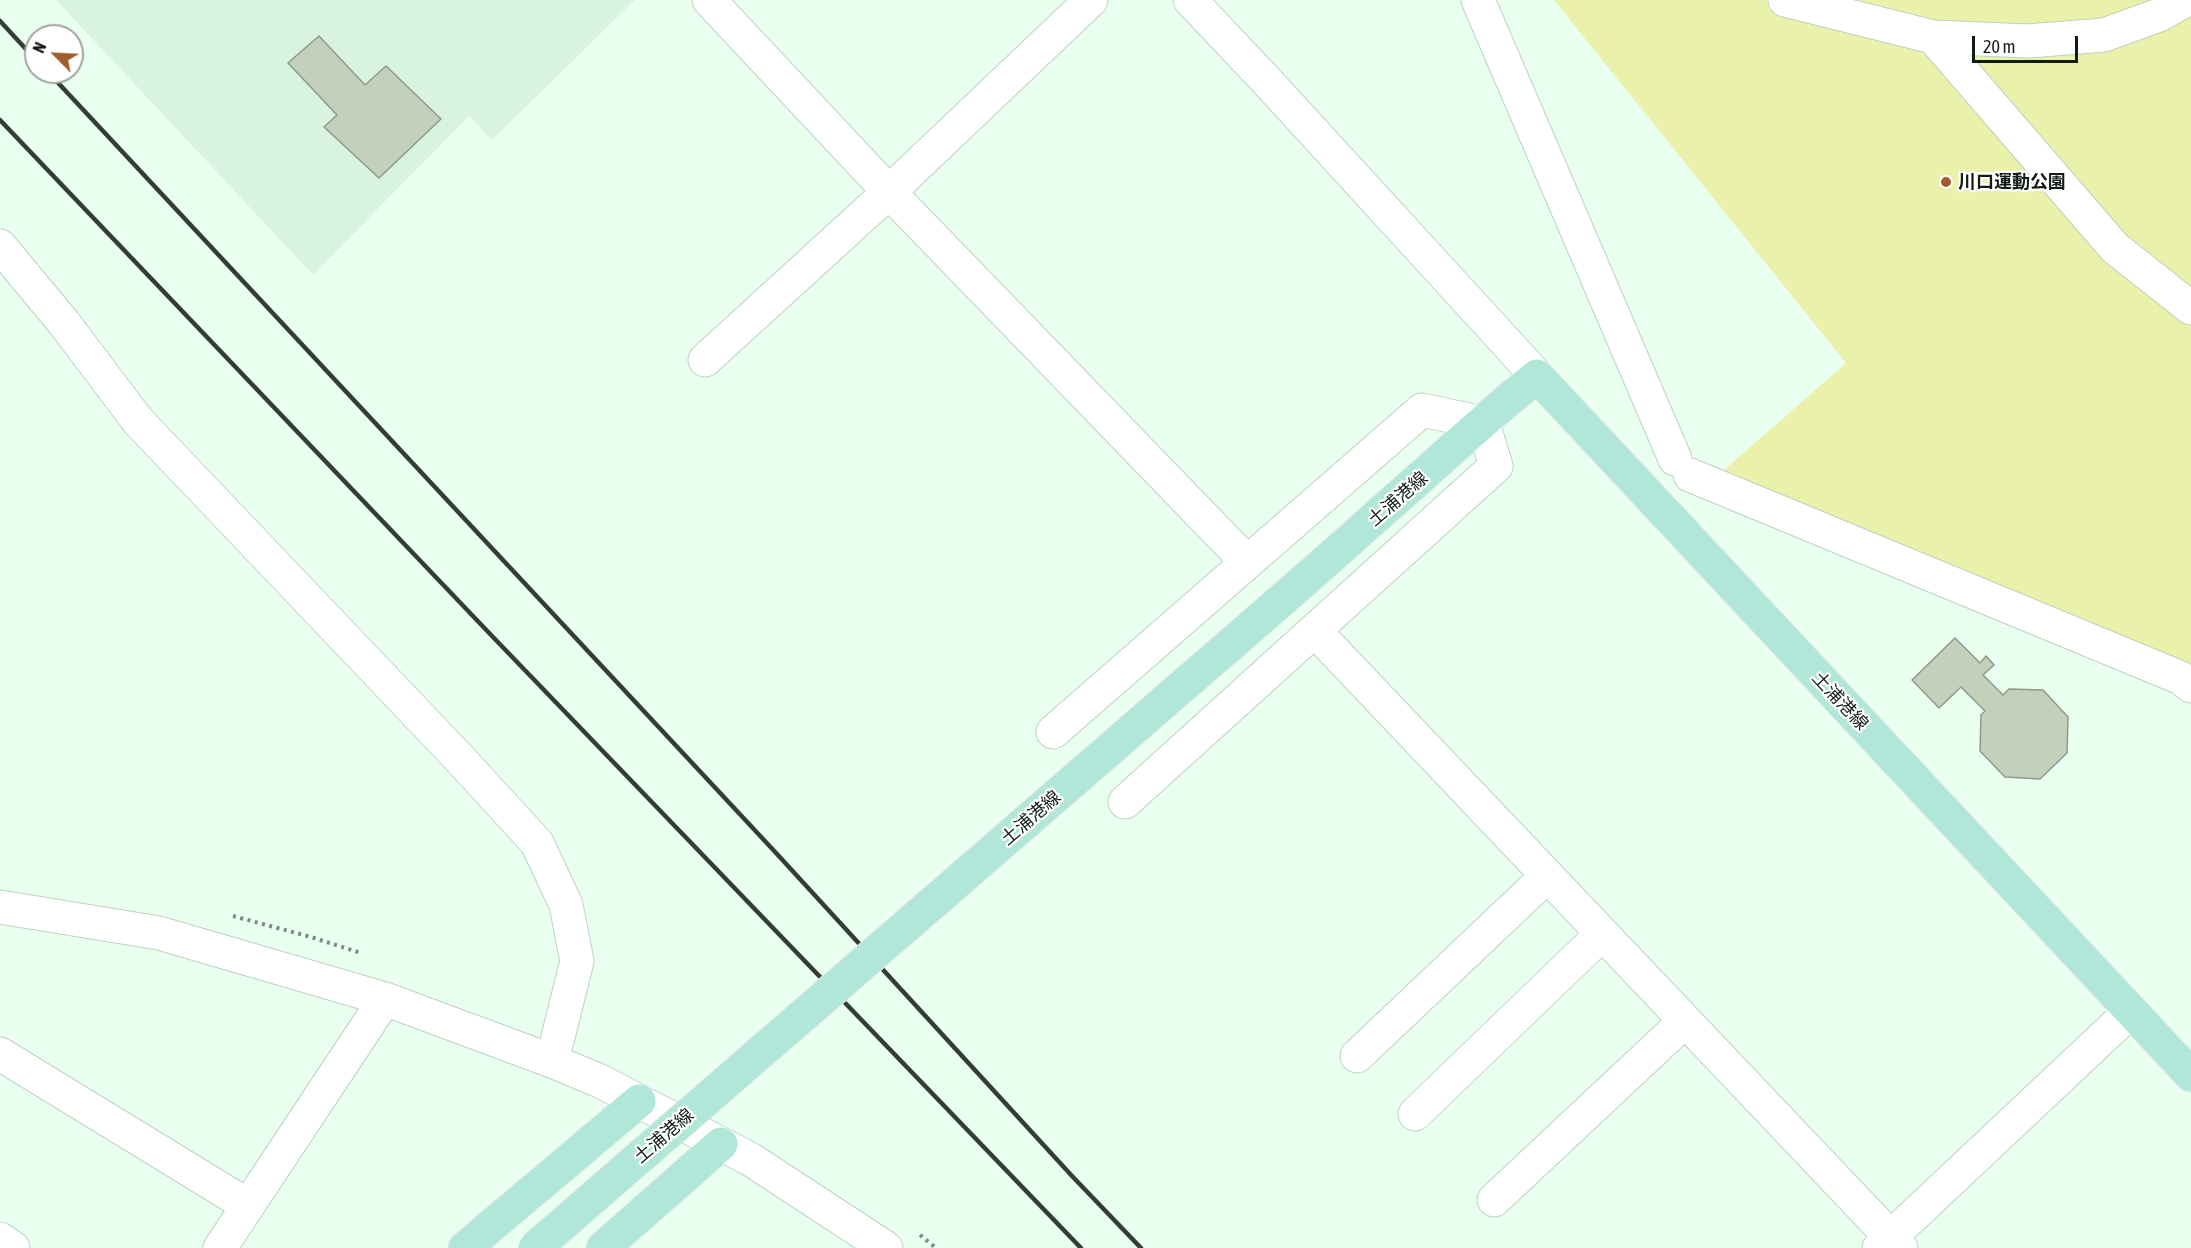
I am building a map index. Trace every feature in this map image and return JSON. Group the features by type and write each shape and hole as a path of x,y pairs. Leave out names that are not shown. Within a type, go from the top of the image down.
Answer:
{"main road":[{"name":"土浦港線","path":"535,1248 1537,376 2191,1075"},
{"path":"465,1248 639,1101"},
{"path":"603,1248 721,1144"}],"street":[{"path":"709,0 889,192 1247,562"},
{"path":"705,360 889,192 1090,0"},
{"path":"1190,0 1272,86 1537,376"},
{"path":"1478,0 1682,467 2181,678 2191,686"},
{"path":"1785,0 1933,37 2028,41 2104,34 2159,15 2186,0"},
{"path":"1933,37 2115,248 2191,308"},
{"path":"0,246 64,323 138,422 453,750 537,843 566,905 577,961 552,1062"},
{"path":"1053,732 1422,410 1483,423 1496,466 1125,802"},
{"path":"1315,631 1685,1021 1890,1244 2131,1011"},
{"path":"1357,1056 1547,876"},
{"path":"0,908 159,933 385,999 552,1062 600,1081 750,1159 886,1248"},
{"path":"1415,1114 1602,934"},
{"path":"220,1248 385,999"},
{"path":"1494,1200 1685,1021"},
{"path":"0,1054 247,1205"},
{"path":"0,1239 14,1248"}],"shaded area":[{"path":"56,0 635,0 492,140 469,116 313,275 84,30 84,24 78,24"}],"green space":[{"name":"川口運動公園","path":"1554,0 2191,0 2191,670 1724,470 1846,363"}],"building":[{"path":"319,36 365,85 386,66 441,119 379,178 324,127 337,115 288,63"},
{"path":"1955,638 1980,663 1986,656 1994,665 1983,675 2003,695 2009,689 2043,690 2068,717 2067,753 2040,779 2005,777 1980,751 1981,715 1985,711 1961,687 1939,708 1912,680"}],"railway":[{"path":"0,21 24,47"},
{"path":"59,84 1141,1248"},
{"path":"0,120 492,636 1081,1248"}],"place":[{"name":"川口運動公園","path":"1946,182"}]}
